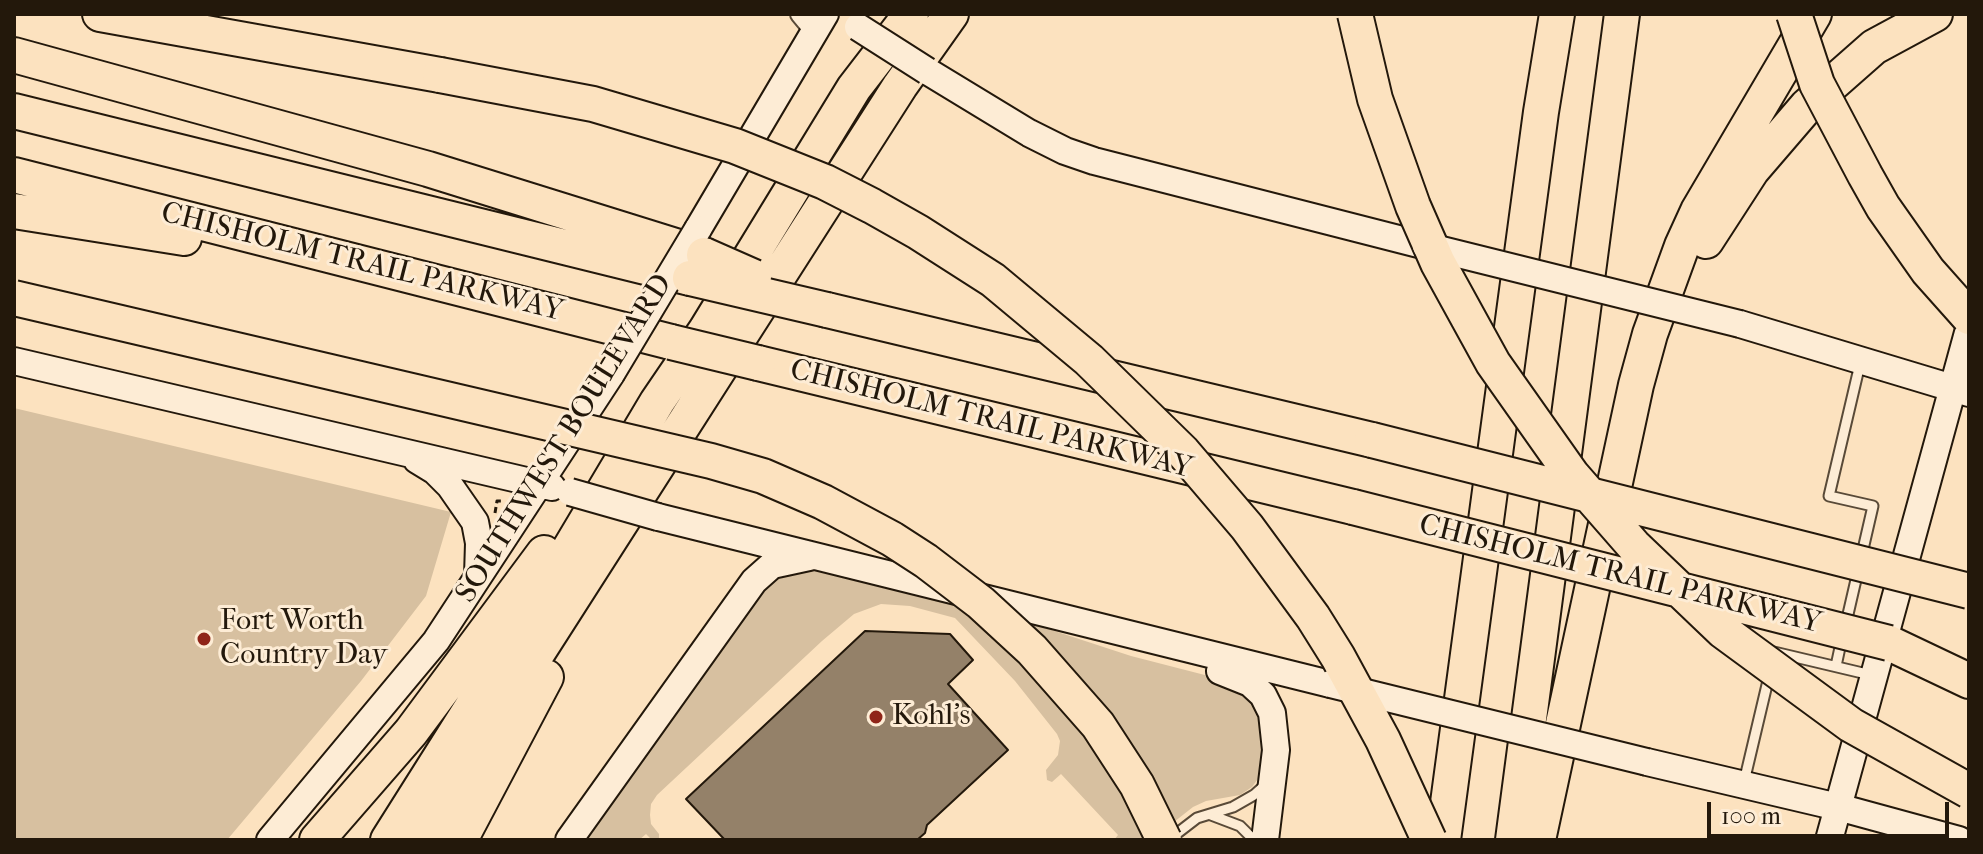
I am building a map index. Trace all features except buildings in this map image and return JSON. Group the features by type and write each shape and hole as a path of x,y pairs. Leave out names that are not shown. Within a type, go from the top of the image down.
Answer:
{"highway":[{"path":"100,14 593,104 735,146 825,182 930,239 993,280 1089,360 1183,452 1247,527 1288,581 1338,657 1383,740 1429,840"},
{"name":"SOUTHWEST BOULEVARD","path":"388,840 854,88 911,14"},
{"path":"422,840 900,86 951,14"},
{"path":"1355,14 1375,99 1409,195 1438,263 1493,363 1572,475 1661,573 1734,640 1851,725 1969,791"},
{"path":"1535,14 1530,75 1541,112"},
{"path":"1443,840 1541,112 1557,14"},
{"path":"1513,840 1622,14"},
{"path":"1794,14 1817,84 1883,207 1928,271 1969,317"},
{"path":"1538,840 1636,385 1665,291 1698,211 1814,14"},
{"path":"1636,385 1684,280 1726,207 1752,170 1807,106 1844,72 1874,47 1935,14"},
{"path":"14,55 428,169 697,254 827,310 1372,440 1969,591"},
{"path":"14,111 697,254"},
{"name":"CHISHOLM TRAIL PARKWAY","path":"14,175 671,342 1353,507 1889,643 1968,669"},
{"path":"14,211 379,267"},
{"path":"14,298 711,461 763,476 823,502 892,539 938,570 981,603 1043,662 1111,744 1166,840"},
{"path":"317,840 411,732 657,402"},
{"path":"460,840 538,693 613,536"},
{"path":"1420,840 1447,700 1468,663"}],"main road":[{"name":"SOUTHWEST BOULEVARD","path":"270,840 436,641 611,374 697,254 813,20"},
{"path":"849,21 1029,133 1094,161 1740,324 1961,390"},
{"path":"1829,840 1874,675 1961,390 1969,333"},
{"path":"14,361 539,484 814,556 1838,807 1953,840"},
{"path":"407,453 435,471 450,486 475,522 479,543 478,576"},
{"path":"569,840 754,581 772,565 814,556"},
{"path":"1164,643 1194,664 1232,674 1250,683 1263,695 1272,713 1275,732 1265,840"}],"lane":[{"path":"1836,666 1873,506 1829,496 1861,360"},
{"path":"1743,785 1774,652 1874,675"},
{"path":"1166,840 1197,818 1244,801 1273,776"},
{"path":"1208,814 1240,826 1254,840"}],"shaded area":[{"name":"Fort Worth Country Day","path":"14,408 451,512 426,596 361,681 227,840 14,840"},
{"path":"807,567 1024,621 1131,656 1232,682 1263,711 1263,768 1260,776 1252,787 1240,795 1206,801 1193,807 1151,840 1114,840 1118,835 1061,774 1052,782 1047,780 1046,770 1058,755 1060,741 1057,734 1015,681 955,618 910,606 881,604 854,614 822,641 657,795 651,804 650,815 659,840 652,840 646,834 639,840 580,840 762,581"}],"place":[{"name":"Fort Worth Country Day","path":"204,639"},
{"name":"Kohl's","path":"876,717"}]}
